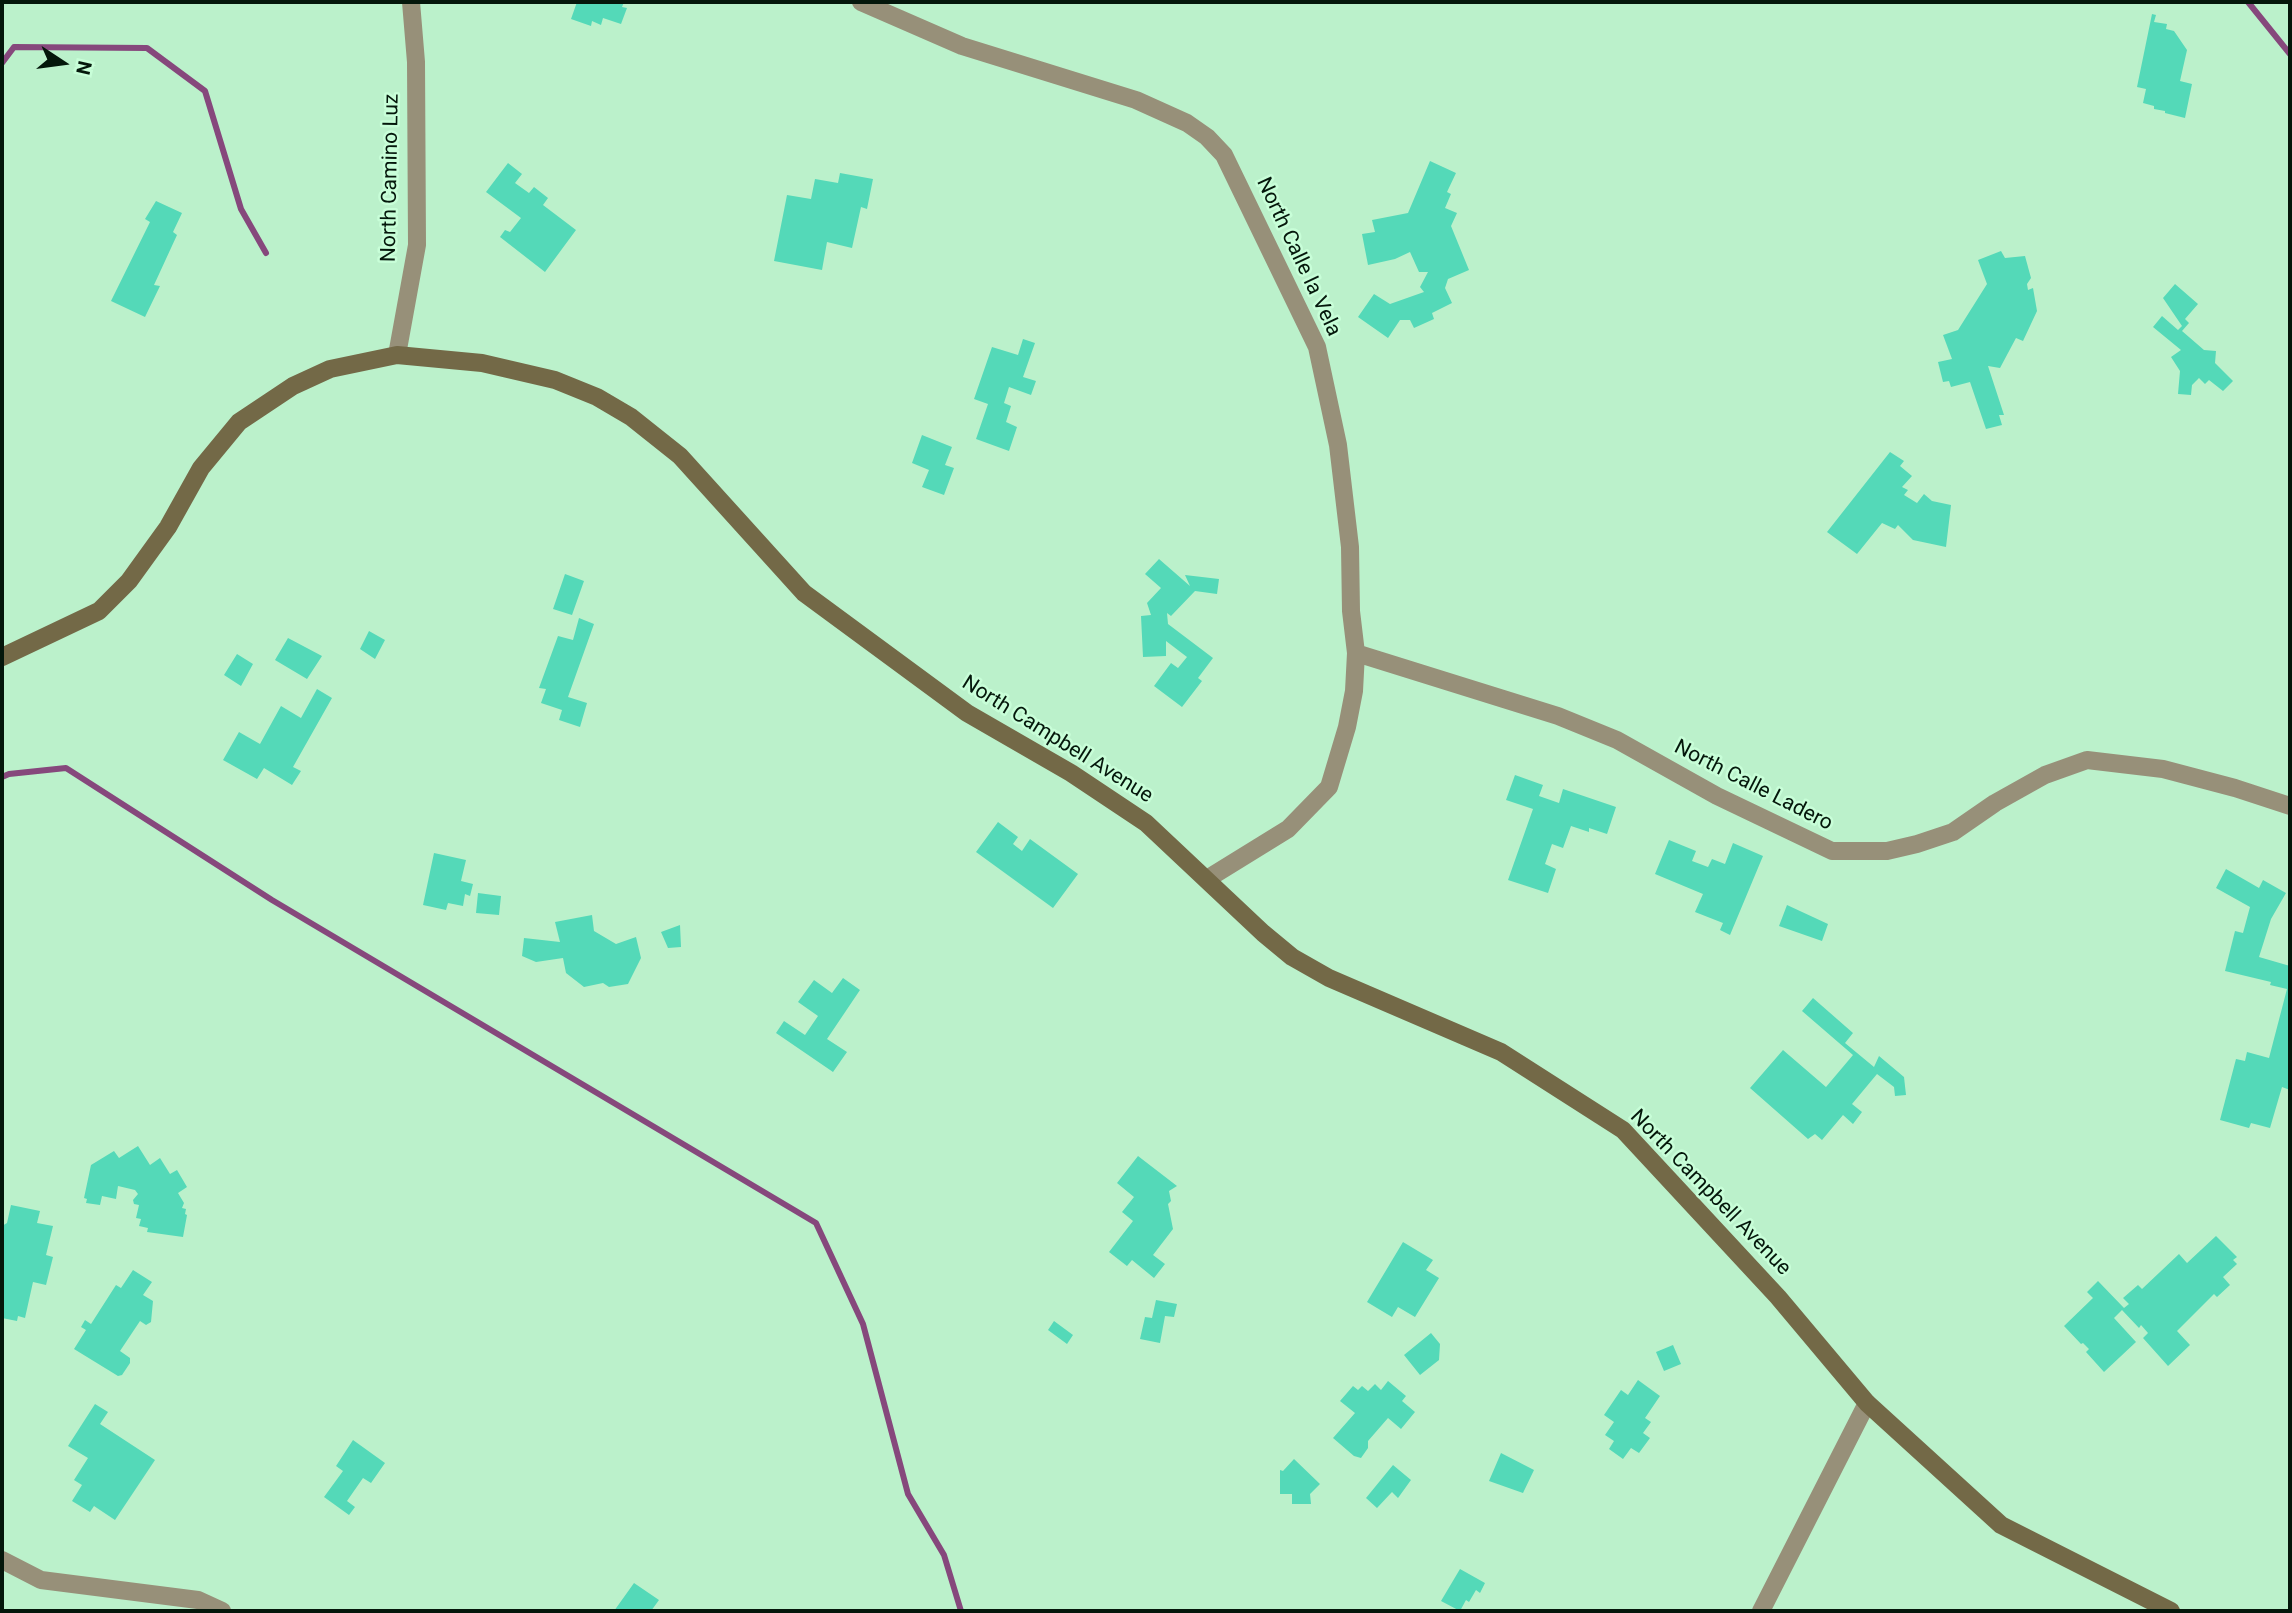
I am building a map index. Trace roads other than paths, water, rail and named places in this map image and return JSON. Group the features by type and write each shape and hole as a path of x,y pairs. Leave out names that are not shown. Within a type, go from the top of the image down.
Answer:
{"main road":[{"name":"North Campbell Avenue","path":"2,657 99,611 129,582 169,527 201,468 239,422 293,386 330,369 397,355 482,363 555,380 597,397 631,417 680,456 804,593 967,713 1071,773 1146,823 1263,933 1301,962 1329,978 1501,1052 1623,1130 1778,1297 1867,1402 2001,1525 2171,1611"}],"street":[{"name":"North Camino Luz","path":"397,355 417,245 416,62 411,2"},
{"name":"North Calle la Vela","path":"861,2 962,46 1136,100 1187,123 1207,137 1224,155 1317,347 1338,446 1350,547 1351,611 1356,653 1354,691 1347,727 1329,786 1288,829 1207,879"},
{"name":"North Calle Ladero","path":"1356,653 1558,716 1617,740 1717,796 1832,851 1886,851 1953,832 1995,803 2045,775 2087,761 2163,769 2290,806"},
{"path":"1761,1611 1867,1402"},
{"path":"2,1560 41,1580 198,1600 222,1611"}],"waterway":[{"path":"2248,2 2290,54"},
{"path":"2,63 14,47 147,48 205,91 241,209 266,253"},
{"path":"2,777 66,768 272,900 816,1223 863,1324 908,1494 944,1555 961,1611"}]}
